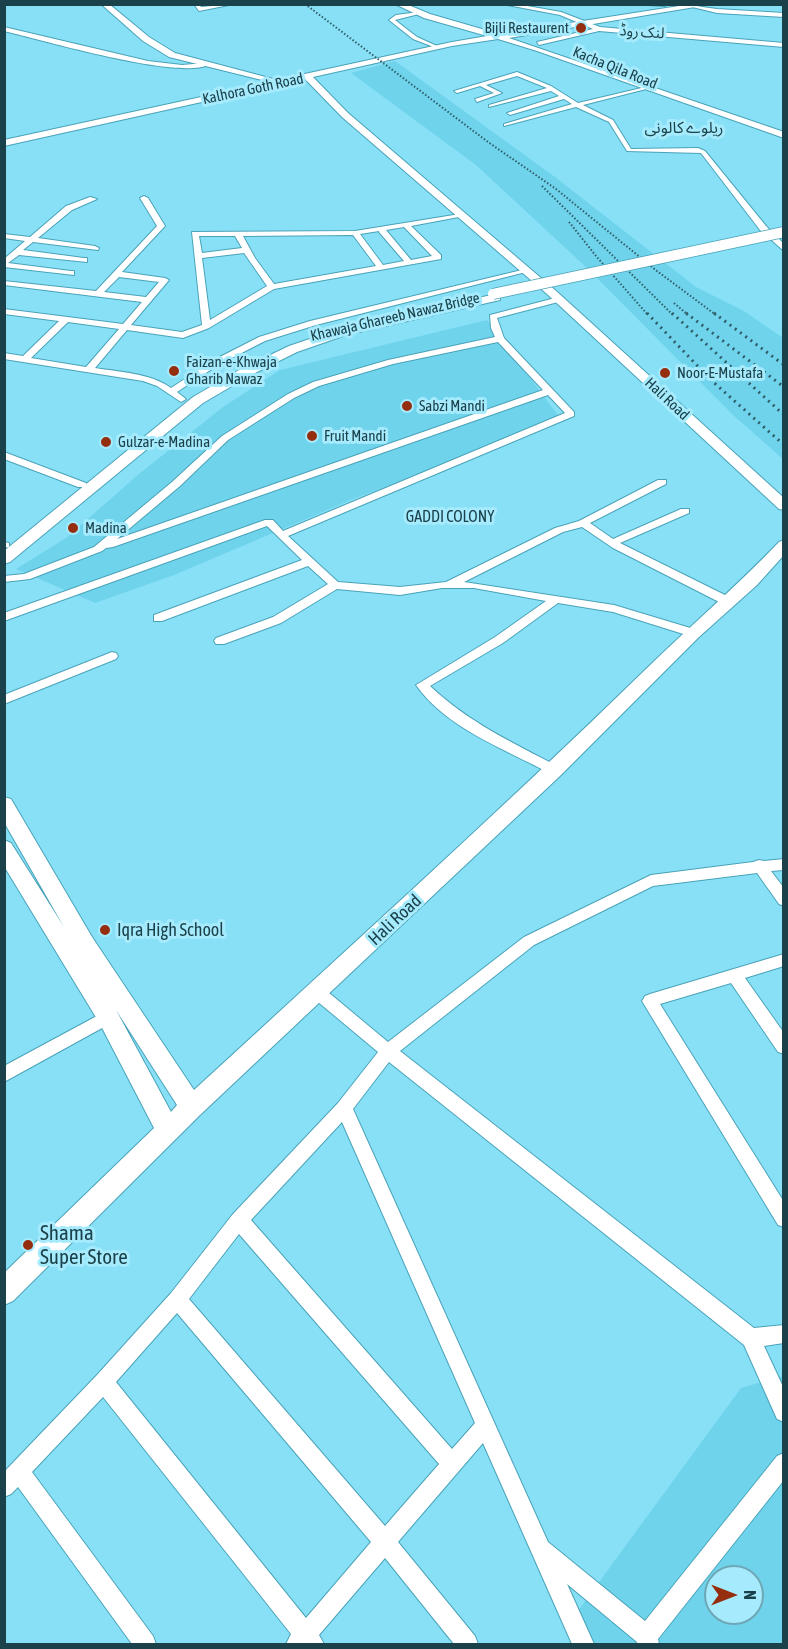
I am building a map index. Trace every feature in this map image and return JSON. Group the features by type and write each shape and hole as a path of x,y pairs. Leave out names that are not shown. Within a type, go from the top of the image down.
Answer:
{"street":[{"path":"104,4 162,50 205,65 280,82"},
{"path":"196,4 199,9 232,4"},
{"name":"Kacha Qila Road","path":"398,4 417,13 543,46 576,51 614,69 783,135"},
{"name":"Kacha Qila Road","path":"408,4 506,36"},
{"name":"لنک روڈ","path":"504,4 561,14 599,29 783,45"},
{"path":"632,4 665,4"},
{"path":"682,4 717,11 783,15"},
{"name":"Kalhora Goth Road","path":"4,143 437,48 567,25 587,24 710,4"},
{"path":"417,13 398,16 392,20 415,38 437,48"},
{"path":"756,14 783,20"},
{"path":"4,28 47,41 165,66 185,69 205,65"},
{"path":"543,46 599,29"},
{"path":"543,46 648,87 783,135"},
{"path":"457,91 517,74 552,89 577,105 611,121 629,150 692,149 703,152 763,228 783,249"},
{"name":"Hali Road","path":"308,77 345,115 555,296 783,506"},
{"path":"477,100 499,93 480,84"},
{"path":"506,124 648,87"},
{"path":"491,106 552,89"},
{"path":"510,113 564,97"},
{"path":"98,294 160,226 144,198"},
{"path":"4,264 69,208 93,199"},
{"path":"206,326 195,234 354,234 460,216"},
{"path":"6,312 183,335 206,326 272,287 438,257 406,225"},
{"path":"382,230 409,262"},
{"path":"495,296 783,232"},
{"path":"238,234 246,250 272,287"},
{"path":"354,234 381,267"},
{"path":"4,236 95,248 55,290"},
{"path":"495,296 783,237"},
{"path":"198,256 246,250"},
{"path":"17,252 84,260"},
{"path":"4,264 71,273"},
{"path":"4,356 145,379 176,395 215,363 262,339 323,320 526,271"},
{"path":"89,369 165,280 117,274"},
{"path":"4,283 148,300"},
{"name":"Khawaja Ghareeb Nawaz Bridge","path":"4,559 198,400 293,349 343,332 495,296"},
{"name":"Khawaja Ghareeb Nawaz Bridge","path":"5,545 82,485 176,395 300,339 357,322 495,296"},
{"path":"281,535 571,414 500,339 493,317 555,296"},
{"path":"26,359 66,319"},
{"path":"98,549 176,484 225,438 291,396 348,372 500,339"},
{"path":"4,579 26,577 156,526 549,391"},
{"path":"4,455 82,485"},
{"path":"447,585 558,530 583,523 662,482"},
{"path":"612,543 685,510"},
{"path":"4,617 269,522 335,585"},
{"path":"583,523 612,543 729,602"},
{"name":"Hali Road","path":"4,1292 192,1107 554,770 693,633 729,602 783,545"},
{"path":"158,618 310,561"},
{"path":"220,641 277,620 335,585 400,591 447,585 474,585 614,609 693,633"},
{"path":"554,770 474,727 447,709 422,685 499,640 556,599"},
{"path":"4,700 112,656"},
{"path":"4,804 11,852 108,1017 168,1131"},
{"path":"11,852 84,943 192,1107"},
{"path":"4,1487 104,1382 177,1299 239,1220 344,1108 388,1051 529,941 651,881 759,865 783,864"},
{"path":"759,865 783,900"},
{"path":"783,960 650,1001 783,1219"},
{"path":"734,975 783,1047"},
{"path":"317,992 388,1051 752,1338 783,1412"},
{"path":"4,1075 108,1017"},
{"path":"344,1108 583,1644"},
{"path":"239,1220 451,1463"},
{"path":"177,1299 384,1541 467,1644"},
{"path":"752,1338 783,1334"},
{"path":"104,1382 305,1641 384,1541 486,1425"},
{"path":"540,1549 648,1640 783,1463"},
{"path":"19,1471 145,1644"}],"shaded area":[{"path":"395,61 555,177 696,287 744,311 783,338 783,459 733,415 587,268 476,165 351,73"},
{"name":"Sabzi Mandi","path":"487,320 563,422 358,497 174,575 95,603 16,569 66,538 139,474 223,407 280,370"},
{"path":"783,1376 783,1644 583,1644 572,1619 741,1388"}],"railway":[{"path":"305,4 488,142 556,189 657,271 716,315"},
{"path":"542,186 673,315"},
{"path":"569,222 648,315"},
{"path":"674,303 688,315"},
{"path":"647,313 711,380 784,445"},
{"path":"672,313 784,415"},
{"path":"686,313 784,387"},
{"path":"714,313 784,365"}],"place":[{"name":"Bijli Restaurent","path":"581,28"},
{"name":"Faizan-e-Khwaja Gharib Nawaz","path":"174,371"},
{"name":"Noor-E-Mustafa","path":"665,373"},
{"name":"Sabzi Mandi","path":"407,406"},
{"name":"Fruit Mandi","path":"312,436"},
{"name":"Gulzar-e-Madina","path":"106,442"},
{"name":"Madina","path":"73,528"},
{"name":"Iqra High School","path":"105,930"},
{"name":"Shama Super Store","path":"28,1245"}],"district":[{"name":"ریلوے کالونی","path":"684,128"},
{"name":"GADDI COLONY","path":"450,517"}]}
